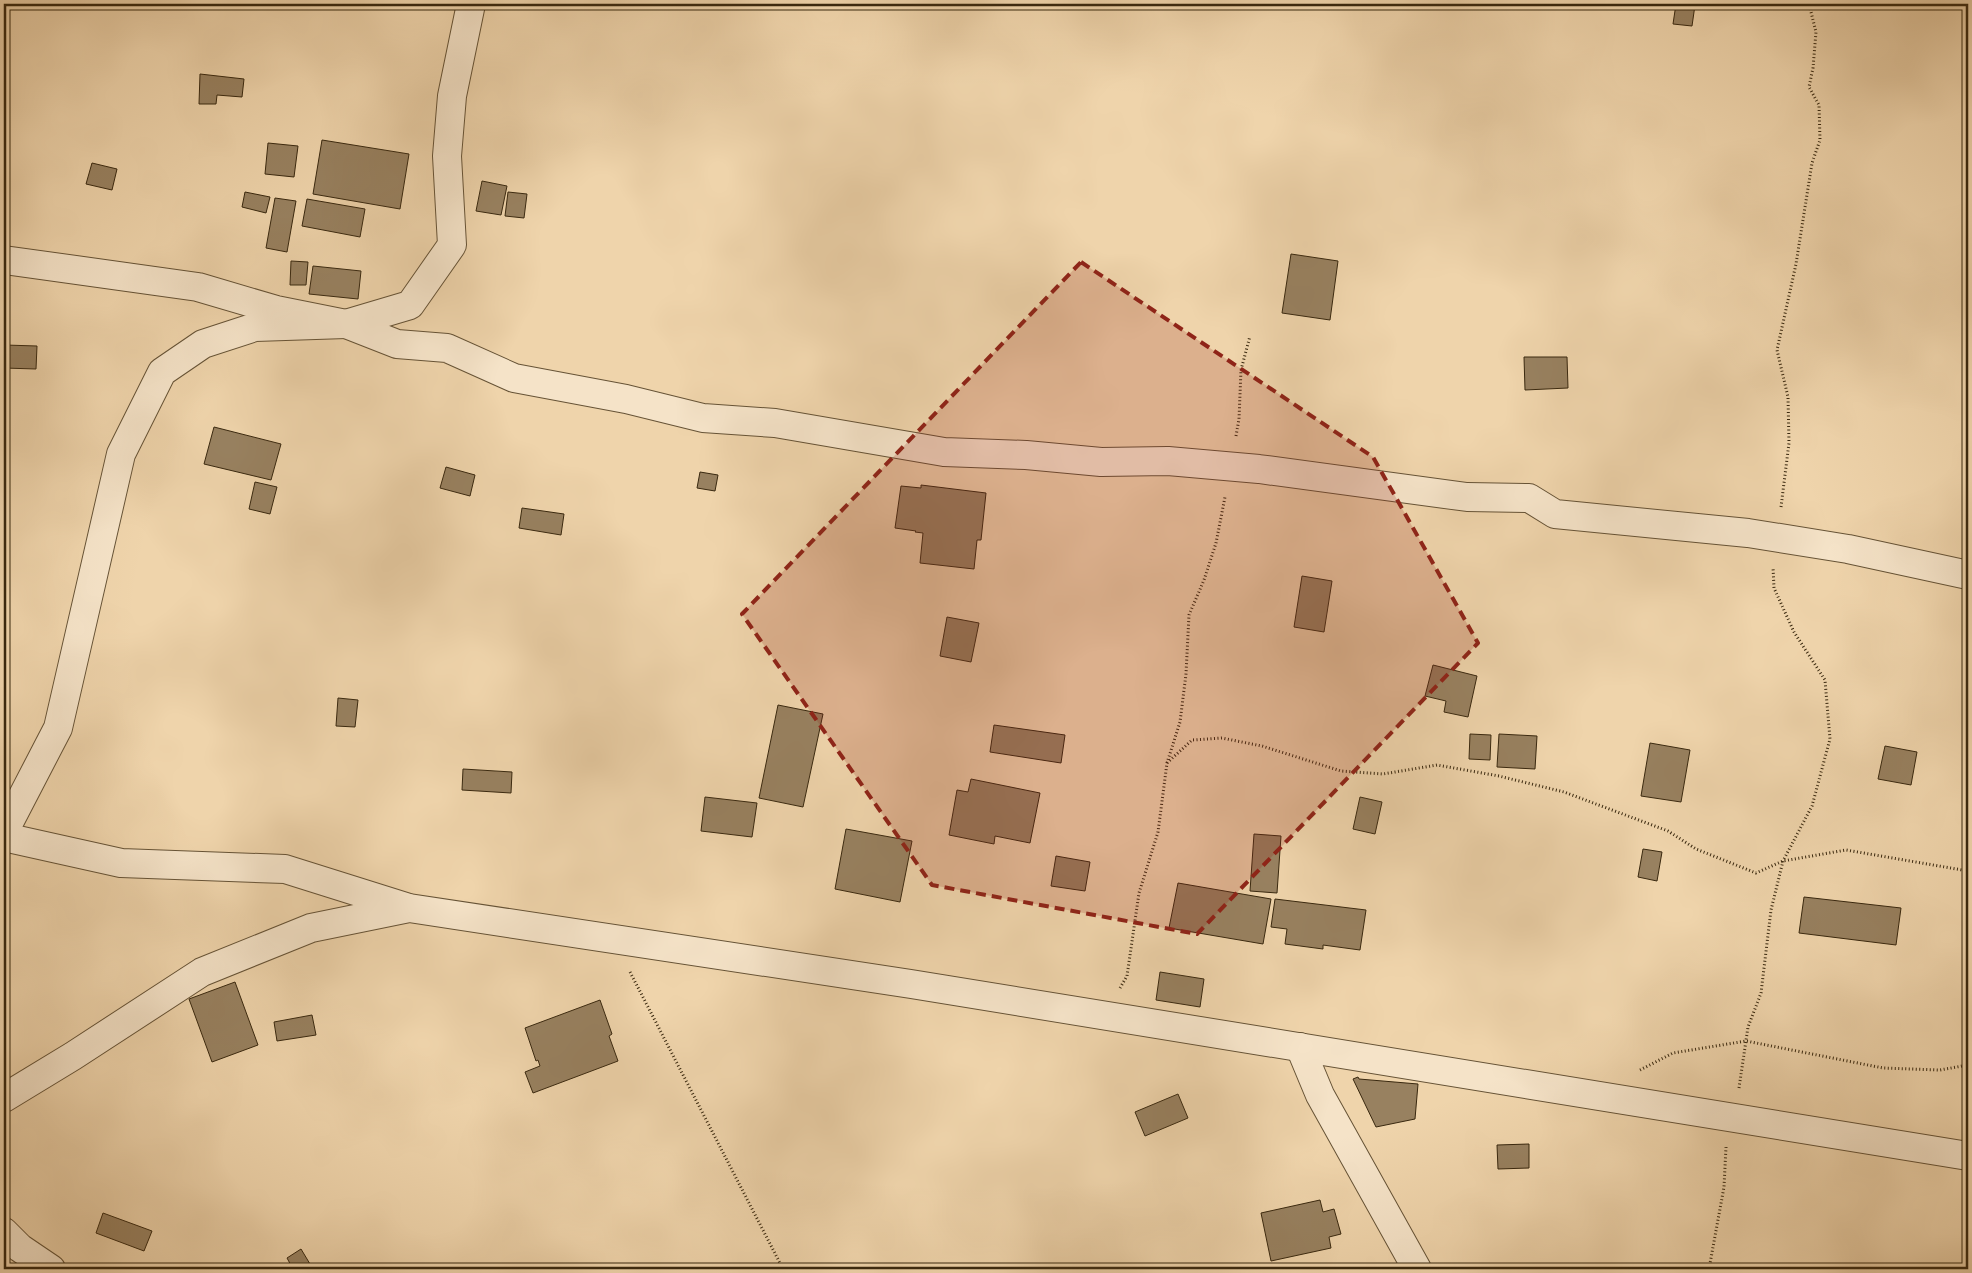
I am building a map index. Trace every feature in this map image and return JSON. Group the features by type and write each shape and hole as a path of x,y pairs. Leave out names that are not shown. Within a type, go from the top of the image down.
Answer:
{"street":[{"path":"4,832 58,728 121,454 162,372 203,344 256,328 346,324 410,305 452,245 447,156 452,96 472,4"},
{"path":"4,260 198,287 276,310 346,324 397,344 447,348 514,378 626,399 703,418 775,423 944,452 1026,455 1101,462 1168,461 1231,467 1467,497 1529,498 1555,514 1748,533 1848,549 1968,575"},
{"path":"4,837 121,863 285,869 409,908 911,984 1968,1156"},
{"path":"4,1098 73,1056 202,972 311,928 409,908"},
{"path":"1300,1047 1320,1095 1417,1269"},
{"path":"4,1232 20,1248 51,1269"}],"path":[{"path":"1709,1269 1724,1187 1726,1142 1733,1117 1748,1027 1761,993 1771,910 1784,861 1812,806 1830,739 1825,680 1794,632 1774,588 1772,538 1782,505 1789,443 1788,398 1776,350 1796,264 1812,163 1820,140 1819,105 1809,87 1813,68 1816,32 1809,4"},
{"path":"1101,1015 1127,976 1139,894 1158,832 1167,763 1180,722 1186,674 1189,615 1204,580 1216,543 1239,419 1241,370 1250,336"},
{"path":"1167,763 1192,740 1222,738 1262,746 1341,771 1383,774 1437,765 1499,776 1564,792 1668,831 1696,849 1756,873 1784,861 1846,850 1968,871"},
{"path":"613,939 783,1269"},
{"path":"1639,1071 1673,1053 1746,1041 1883,1068 1940,1070 1968,1066"}],"highlighted area":[{"path":"1081,262 1373,457 1478,643 1197,934 932,885 742,614"}],"building":[{"path":"1676,4 1695,5 1692,26 1673,24"},
{"path":"200,74 244,79 242,97 217,95 216,104 199,104"},
{"path":"322,140 409,154 400,209 313,194"},
{"path":"268,143 298,146 294,177 265,174"},
{"path":"92,163 117,169 112,190 86,184"},
{"path":"482,181 507,186 501,215 476,211"},
{"path":"245,192 270,197 266,213 242,207"},
{"path":"508,192 527,194 524,218 505,216"},
{"path":"275,198 296,201 287,252 266,248"},
{"path":"307,199 365,209 360,237 302,226"},
{"path":"1291,254 1338,261 1330,320 1282,313"},
{"path":"291,261 308,262 306,285 290,285"},
{"path":"313,266 361,271 358,299 309,294"},
{"path":"5,345 37,346 36,369 4,368"},
{"path":"1524,357 1567,357 1568,388 1525,390"},
{"path":"214,427 281,444 271,480 204,464"},
{"path":"446,467 475,475 470,496 440,488"},
{"path":"700,472 718,475 715,491 697,488"},
{"path":"255,482 277,487 270,514 249,509"},
{"path":"921,485 986,493 981,540 977,540 974,569 920,563 923,533 895,528 901,486 921,488"},
{"path":"522,508 564,514 561,535 519,528"},
{"path":"1302,576 1332,581 1324,632 1294,627"},
{"path":"947,617 979,623 971,662 940,656"},
{"path":"1433,665 1477,676 1468,717 1444,712 1446,701 1425,696"},
{"path":"338,698 358,700 355,727 336,726"},
{"path":"778,705 823,714 803,807 759,798"},
{"path":"994,725 1065,735 1061,763 990,752"},
{"path":"1470,734 1491,735 1490,760 1469,759"},
{"path":"1499,734 1537,736 1535,769 1497,767"},
{"path":"1650,743 1690,750 1681,802 1641,796"},
{"path":"1885,746 1917,752 1911,785 1878,779"},
{"path":"463,769 512,772 511,793 462,790"},
{"path":"971,779 1040,793 1030,843 995,836 994,844 949,835 957,790 968,792"},
{"path":"705,797 757,803 752,837 701,831"},
{"path":"1360,797 1382,802 1375,834 1353,829"},
{"path":"846,829 912,841 900,902 835,889"},
{"path":"1254,834 1281,836 1277,893 1250,891"},
{"path":"1643,849 1662,852 1657,881 1638,877"},
{"path":"1056,856 1090,862 1085,891 1051,886"},
{"path":"1178,883 1271,899 1263,944 1169,928"},
{"path":"1804,897 1901,908 1896,945 1799,933"},
{"path":"1275,899 1366,910 1360,950 1323,945 1323,949 1285,944 1287,929 1271,927"},
{"path":"1160,972 1204,979 1200,1007 1156,1000"},
{"path":"235,982 258,1045 212,1062 189,999"},
{"path":"600,1000 612,1034 609,1036 618,1061 533,1093 525,1072 540,1066 538,1060 536,1061 525,1028"},
{"path":"312,1015 316,1035 277,1041 274,1022"},
{"path":"1358,1077 1359,1079 1418,1084 1415,1119 1376,1127 1353,1079"},
{"path":"1178,1094 1188,1118 1145,1136 1135,1112"},
{"path":"1529,1144 1529,1168 1498,1169 1497,1145"},
{"path":"1320,1200 1323,1212 1334,1209 1341,1234 1329,1237 1331,1248 1271,1261 1261,1213"},
{"path":"103,1213 152,1231 144,1251 96,1233"},
{"path":"301,1249 310,1264 300,1269 293,1269 287,1258"}]}
